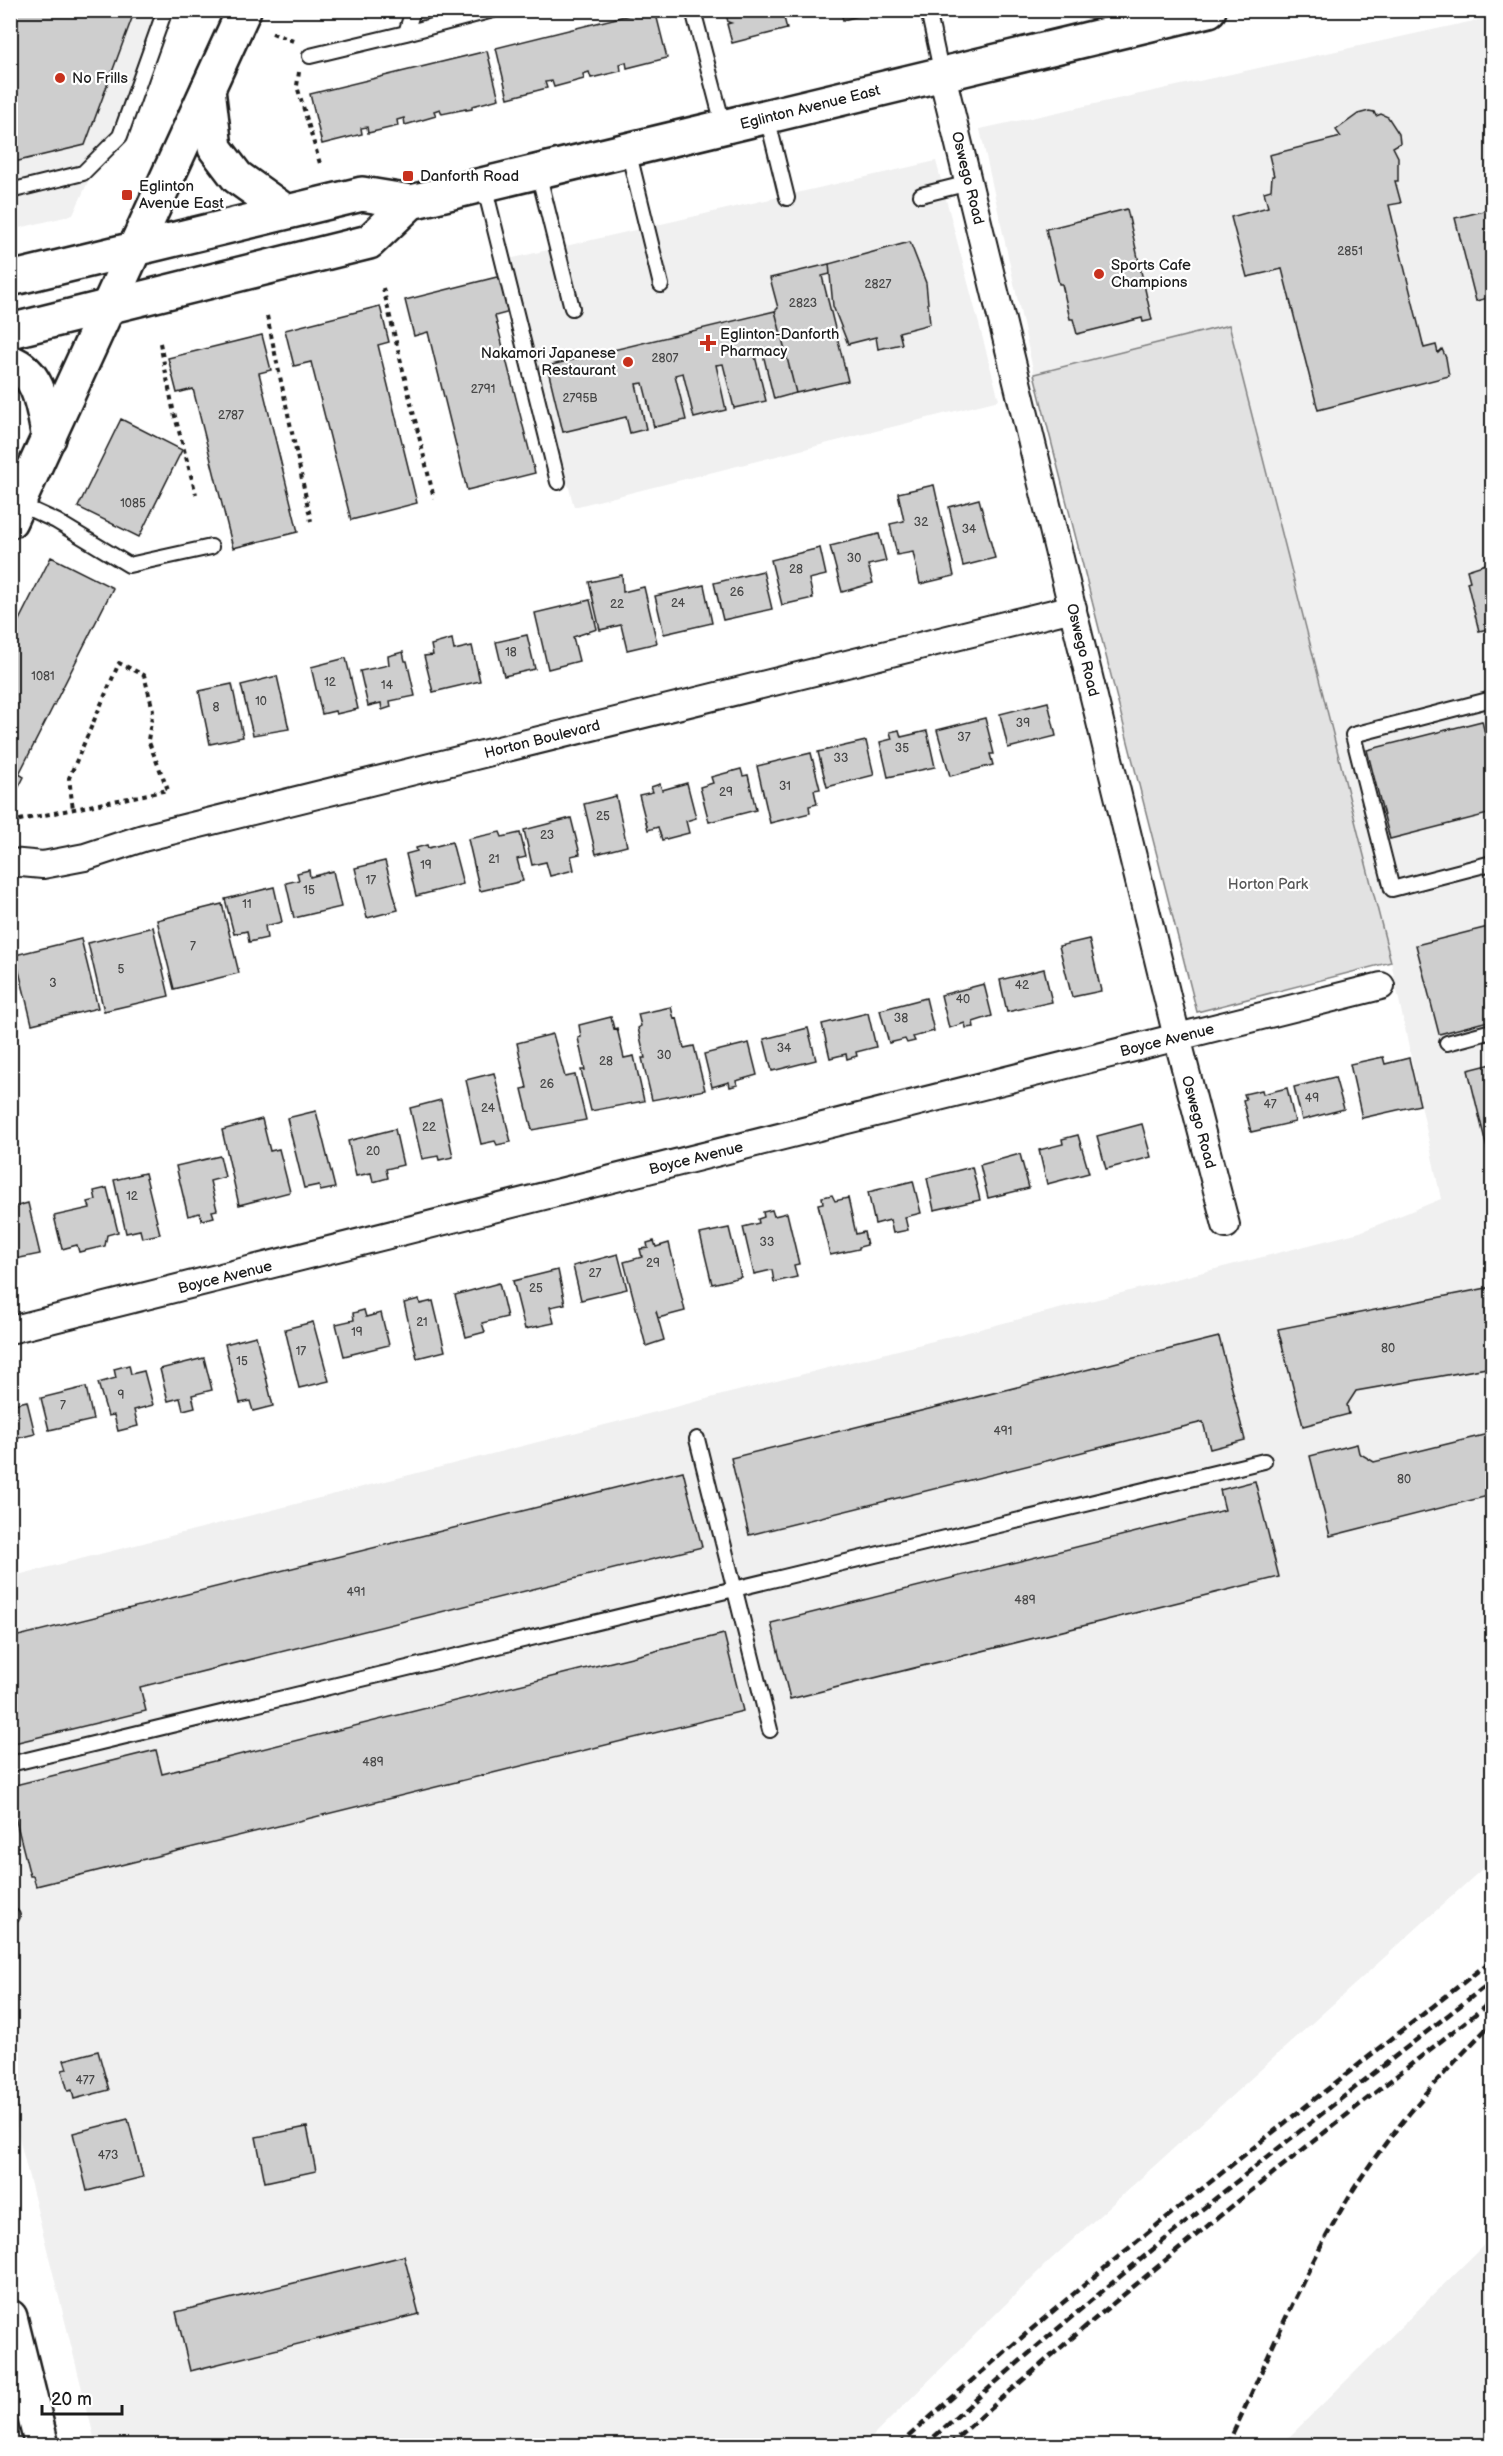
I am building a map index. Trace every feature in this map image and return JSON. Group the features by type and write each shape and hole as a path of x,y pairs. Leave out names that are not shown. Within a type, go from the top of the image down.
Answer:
{"main road":[{"path":"15,512 138,247 155,204 244,10"},
{"name":"Eglinton Avenue East","path":"10,279 362,194 411,202 1209,10"},
{"path":"208,89 214,148 237,177 286,212"},
{"path":"10,331 369,242 411,202"},
{"path":"10,362 23,368 38,388 49,438"},
{"path":"10,2317 42,2445"}],"street":[{"name":"Oswego Road","path":"942,75 1177,1037 1226,1225"},
{"name":"Horton Boulevard","path":"10,862 43,866 85,857 143,838 1073,608"},
{"name":"Boyce Avenue","path":"10,1330 1381,986"}],"lane":[{"path":"10,191 83,173 120,136 165,10"},
{"path":"406,33 413,10"},
{"path":"310,56 493,10"},
{"path":"693,10 724,128"},
{"path":"928,10 942,75"},
{"path":"767,117 787,198"},
{"path":"628,150 661,285"},
{"path":"538,172 572,308"},
{"path":"921,195 969,183"},
{"path":"484,185 558,482"},
{"path":"15,512 56,521 129,565 211,547"},
{"path":"1492,699 1353,735 1392,889 1492,863"},
{"path":"1447,1042 1492,1031"},
{"path":"697,1439 770,1730"},
{"path":"10,1764 1264,1461"}],"path":[{"path":"272,33 302,45 310,56 300,66 297,87 321,167"},
{"path":"383,288 434,498"},
{"path":"267,316 311,521"},
{"path":"160,343 173,409 196,494"},
{"path":"10,822 168,790 148,740 153,710 144,675 119,663 69,778 73,809"}],"shaded area":[{"name":"No Frills","path":"10,11 165,11 73,215 11,230"},
{"path":"1492,17 1492,1860 1047,2263 864,2445 96,2445 11,2105 10,1577 1360,1232 1441,1199 1391,962 1229,325 1034,374 980,129"},
{"path":"936,161 999,400 574,507 509,259"},
{"path":"1492,2237 1492,2445 1281,2445"}],"green space":[{"name":"Horton Park","path":"1229,325 1391,962 1197,1012 1034,374"}],"building":[{"name":"No Frills","path":"10,10 135,10 85,145 10,163"},
{"path":"655,10 667,58 627,68 626,62 620,64 621,71 591,78 589,72 583,74 584,79 554,87 552,81 545,82 547,88 508,98 496,48"},
{"path":"725,10 782,10 787,29 732,43 727,24 731,23 728,22"},
{"path":"840,10 881,10 843,20"},
{"path":"487,51 499,99 472,106 472,109 442,114 440,109 434,111 436,116 405,125 404,118 397,120 398,126 368,133 367,127 361,128 362,134 322,144 310,94"},
{"path":"1374,112 1376,116 1381,114 1388,117 1399,134 1400,143 1393,147 1398,157 1398,181 1395,181 1401,203 1389,205 1424,348 1436,345 1438,353 1442,349 1449,376 1318,410 1282,269 1247,277 1231,217 1268,207 1264,192 1271,190 1272,176 1274,176 1269,155 1341,137 1336,130 1358,114"},
{"name":"Sports Cafe Champions","path":"1127,209 1152,320 1143,322 1142,318 1077,334 1073,319 1070,319 1062,284 1059,284 1046,229"},
{"path":"1492,209 1492,297 1476,301 1455,218"},
{"path":"910,242 926,283 930,324 899,332 902,344 878,349 876,337 848,344 833,306 829,264"},
{"path":"829,264 830,274 822,276 848,381 796,393 775,311 778,308 770,278"},
{"path":"501,276 510,312 495,316 535,473 467,490 428,332 414,336 405,300"},
{"path":"380,306 389,342 378,345 417,503 351,520 311,362 294,366 285,330"},
{"path":"775,311 796,393 774,399 763,354 755,356 766,401 734,408 723,364 716,365 726,410 694,418 683,373 675,375 686,420 654,427 643,383 636,384 646,429 630,433 626,417 563,432 547,366"},
{"path":"262,335 271,370 259,373 298,532 233,548 193,389 177,393 168,358"},
{"path":"121,419 182,450 139,537 78,507"},
{"path":"934,485 954,576 920,584 913,552 897,555 890,524 904,521 898,493"},
{"path":"979,499 995,558 963,566 949,507"},
{"path":"879,534 886,561 868,565 873,583 842,592 830,546"},
{"path":"820,548 826,575 809,579 813,598 782,605 771,560"},
{"path":"51,557 113,588 19,774 24,777 10,804 10,638"},
{"path":"1492,562 1492,628 1479,631 1467,582 1470,581 1467,570"},
{"path":"763,571 772,609 723,620 714,583"},
{"path":"622,575 623,592 644,587 657,643 627,650 621,625 600,630 589,582"},
{"path":"704,585 712,623 664,634 655,596"},
{"path":"590,600 597,629 573,637 579,661 548,669 535,613"},
{"path":"527,635 535,669 504,676 496,642"},
{"path":"452,639 454,650 472,646 480,681 433,692 424,656 433,655 431,645"},
{"path":"403,652 415,696 390,701 391,707 382,710 381,703 368,706 360,671 389,665 388,656"},
{"path":"346,658 358,709 336,714 335,711 322,714 311,667"},
{"path":"277,676 289,729 253,735 241,685"},
{"path":"232,684 243,737 210,744 199,691"},
{"path":"1048,702 1056,736 1008,748 1000,714"},
{"path":"985,718 994,754 990,754 993,765 950,776 937,730"},
{"path":"1482,721 1485,734 1492,732 1492,813 1390,839 1367,750"},
{"path":"899,730 901,737 927,731 935,767 888,777 880,742 892,739 890,732"},
{"path":"866,741 874,775 827,787 818,752"},
{"path":"811,753 820,789 814,790 817,804 809,806 810,813 770,823 757,766"},
{"path":"741,769 743,776 748,775 756,810 709,822 700,787 713,783 711,777"},
{"path":"687,783 696,818 686,821 689,833 662,840 658,827 648,830 639,795 653,792 651,787 660,784 662,790"},
{"path":"616,796 627,846 596,854 584,804"},
{"path":"571,818 580,854 571,856 574,870 550,876 546,862 532,865 524,830"},
{"path":"500,832 502,837 520,833 526,857 517,859 523,881 480,891 468,839"},
{"path":"452,842 463,884 416,896 406,854 427,845 428,848"},
{"path":"385,861 398,910 367,918 355,868"},
{"path":"309,870 310,877 333,871 341,907 294,918 286,883 299,880 297,873"},
{"path":"274,887 282,922 265,926 267,938 249,942 247,931 234,934 225,899"},
{"path":"222,904 239,973 174,989 157,920"},
{"path":"1492,926 1492,1020 1439,1034 1416,945"},
{"path":"153,927 169,996 104,1011 88,943"},
{"path":"81,939 98,1008 32,1024 15,955"},
{"path":"1089,939 1101,991 1072,997 1059,946"},
{"path":"1044,969 1052,1002 1007,1012 1000,980"},
{"path":"984,984 992,1016 973,1022 974,1027 966,1028 965,1023 949,1028 941,995"},
{"path":"10,986 18,1017 13,1018 15,1027 10,1028"},
{"path":"926,998 934,1031 913,1037 915,1041 907,1043 905,1039 889,1043 880,1010"},
{"path":"671,1007 674,1019 677,1018 684,1048 694,1046 705,1090 652,1100 642,1058 645,1058 638,1028 641,1026 638,1014"},
{"path":"868,1013 876,1047 856,1052 857,1056 847,1059 846,1054 830,1058 822,1024"},
{"path":"611,1017 614,1029 617,1028 624,1058 634,1056 644,1101 591,1111 581,1070 585,1070 578,1038 581,1037 579,1025"},
{"path":"808,1028 816,1060 772,1071 764,1039"},
{"path":"553,1034 565,1077 575,1075 586,1120 532,1130 522,1089 527,1088 517,1043"},
{"path":"749,1043 757,1075 736,1081 738,1085 730,1087 729,1082 712,1087 704,1054"},
{"path":"1383,1057 1385,1064 1409,1058 1420,1105 1362,1118 1350,1064"},
{"path":"1492,1064 1492,1169 1468,1070"},
{"path":"494,1073 511,1142 497,1145 495,1141 481,1144 466,1080"},
{"path":"1335,1077 1344,1109 1302,1120 1294,1087"},
{"path":"1287,1088 1295,1122 1251,1132 1243,1100 1246,1099 1244,1094 1262,1090 1263,1094"},
{"path":"441,1100 453,1157 439,1160 438,1156 422,1159 410,1108"},
{"path":"316,1111 335,1188 320,1191 319,1185 304,1188 287,1118"},
{"path":"262,1119 270,1151 279,1149 290,1192 239,1205 222,1130"},
{"path":"1142,1124 1151,1157 1106,1169 1097,1136"},
{"path":"395,1129 403,1165 386,1169 388,1178 373,1182 371,1173 356,1176 348,1141"},
{"path":"1078,1135 1089,1173 1047,1184 1039,1150 1063,1144 1062,1139"},
{"path":"1020,1154 1029,1188 988,1198 980,1165"},
{"path":"220,1156 225,1177 210,1181 217,1210 212,1211 214,1217 202,1220 200,1213 188,1216 176,1166"},
{"path":"972,1167 980,1200 934,1210 927,1178"},
{"path":"145,1173 160,1234 142,1238 140,1230 126,1233 114,1180"},
{"path":"913,1181 921,1213 905,1217 908,1230 893,1233 890,1220 875,1224 868,1192"},
{"path":"107,1188 118,1232 107,1235 105,1246 79,1252 77,1245 62,1249 54,1216 90,1208 88,1202 96,1200 94,1191"},
{"path":"832,1195 835,1201 848,1198 856,1234 864,1232 867,1245 830,1255 818,1204 823,1203 822,1197"},
{"path":"28,1203 40,1254 10,1260 10,1208"},
{"path":"772,1210 774,1216 787,1213 799,1264 794,1265 797,1277 774,1282 772,1270 754,1274 743,1227 759,1223 758,1219 764,1217 763,1212"},
{"path":"729,1228 741,1277 712,1284 700,1234"},
{"path":"654,1241 656,1247 669,1243 685,1311 658,1318 656,1311 664,1340 646,1346 624,1262 642,1257 640,1249 648,1248 647,1243"},
{"path":"618,1254 627,1289 581,1300 573,1266"},
{"path":"558,1270 565,1304 550,1307 554,1323 525,1329 513,1281"},
{"path":"499,1283 507,1317 482,1323 485,1332 466,1337 455,1295"},
{"path":"1492,1287 1492,1367 1356,1391 1347,1405 1349,1414 1303,1426 1278,1329"},
{"path":"419,1299 420,1304 433,1301 445,1351 417,1358 404,1303"},
{"path":"364,1310 366,1317 381,1313 389,1345 344,1356 336,1324 354,1320 353,1313"},
{"path":"313,1322 329,1381 299,1388 285,1329"},
{"path":"256,1336 273,1406 253,1411 250,1401 240,1403 225,1344"},
{"path":"1219,1337 1245,1440 1210,1449 1203,1422 749,1535 731,1458"},
{"path":"204,1358 212,1390 192,1395 195,1407 183,1410 180,1398 168,1401 160,1369"},
{"path":"129,1365 131,1374 144,1371 153,1405 134,1410 138,1426 118,1431 114,1415 108,1416 98,1383 116,1378 114,1369"},
{"path":"86,1387 93,1420 49,1430 41,1398"},
{"path":"27,1401 35,1434 10,1440 10,1405"},
{"path":"1492,1433 1492,1495 1330,1536 1310,1456 1357,1444 1359,1453 1374,1462"},
{"path":"683,1471 702,1547 140,1687 146,1711 10,1744 10,1638"},
{"path":"1255,1481 1279,1577 790,1699 771,1623 1225,1510 1220,1490"},
{"path":"724,1634 743,1711 36,1886 33,1876 30,1876 11,1801 14,1801 11,1786 156,1750 162,1774"},
{"path":"98,2051 109,2090 74,2099 72,2090 68,2091 62,2070 67,2069 64,2060"},
{"path":"128,2119 143,2177 87,2191 73,2133"},
{"path":"307,2127 316,2171 265,2182 256,2137"},
{"path":"404,2256 419,2314 190,2371 176,2312"}],"railway":[{"path":"898,2446 1116,2258 1492,1960"},
{"path":"924,2446 1133,2266 1492,1981"},
{"path":"948,2446 1149,2274 1492,2001"},
{"path":"1227,2446 1316,2256 1350,2195 1381,2149 1416,2105 1492,2023"}],"place":[{"name":"No Frills","path":"60,78"},
{"name":"Danforth Road","path":"408,176"},
{"name":"Eglinton Avenue East","path":"127,195"},
{"name":"Sports Cafe Champions","path":"1099,274"},
{"name":"Eglinton-Danforth Pharmacy","path":"708,343"},
{"name":"Nakamori Japanese Restaurant","path":"628,362"}]}
